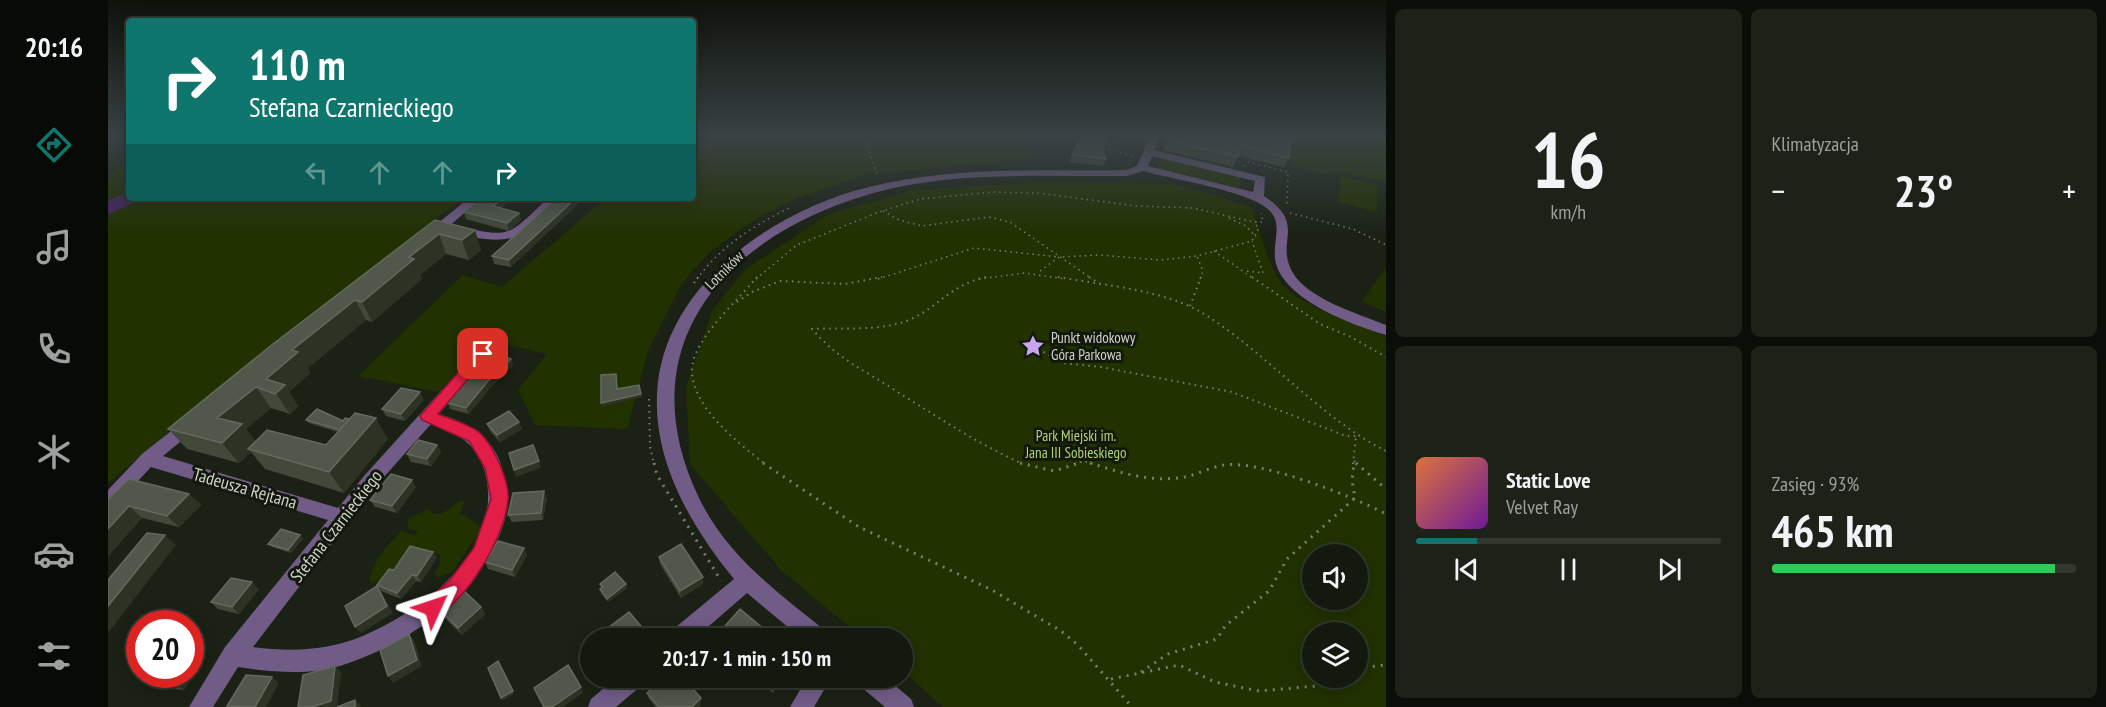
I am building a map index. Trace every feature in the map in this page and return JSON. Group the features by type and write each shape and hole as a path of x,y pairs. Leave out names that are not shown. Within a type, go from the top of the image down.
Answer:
{"street":[{"name":"Lotników","path":"803,628 740,586 691,501 668,442 666,396 676,340 689,309 719,273 770,230 825,205 885,186 949,177 1127,173 1131,169"},
{"path":"1177,169 1258,197 1279,211 1283,230 1281,248 1288,276 1308,294 1386,330"},
{"path":"1207,169 1261,179 1258,197"},
{"path":"415,248 472,201"},
{"path":"442,226 498,240 512,238 552,201"},
{"name":"Stefana Czarnieckiego","path":"200,707 233,655 343,517 427,416 483,354"},
{"path":"108,502 148,459 203,415"},
{"path":"233,655 289,663 343,654 385,637 414,621 439,602 464,577 481,554 494,523 500,499 498,482 486,451 474,436 427,416"},
{"name":"Tadeusza Rejtana","path":"148,459 343,517"},
{"path":"691,628 740,586"},
{"path":"599,707 621,688"},
{"path":"801,707 813,688"},
{"path":"880,688 903,707"}],"path":[{"path":"875,169 878,177 887,176"},
{"path":"1132,707 1078,645 1061,631 992,590 859,527 778,474 724,432 700,398 694,376 694,361 698,348 712,329 765,268 797,245 882,211 920,199 1004,192 1068,195 1136,206 1193,208 1263,222"},
{"path":"693,284 704,268 729,243 758,222 795,205"},
{"path":"882,211 899,220 922,226 996,218 1029,233 1104,286"},
{"path":"1279,211 1353,229 1386,244"},
{"path":"1225,216 1246,226 1256,237"},
{"path":"734,305 752,292 780,281 798,280 845,284 867,282 964,249 984,248 1059,256 1099,255 1169,260 1197,256 1252,241 1259,228 1254,222"},
{"path":"1244,270 1263,273 1252,241"},
{"path":"1214,251 1244,270 1258,284 1320,324 1351,337 1386,357"},
{"path":"1039,273 1059,256"},
{"path":"1190,306 1203,271 1197,256"},
{"path":"1386,452 1356,436 1281,372 1204,314 1190,306 1104,286 1039,273 973,280 949,290 916,316 894,323 812,329 843,360 894,389 917,407 1003,456 1036,469 1054,471 1084,461 1132,476 1162,479 1224,465 1253,466 1355,498 1386,514"},
{"path":"1033,346 1063,363 1101,367 1232,392 1346,436 1356,436"},
{"path":"649,393 650,446 657,475 716,575 740,586"},
{"path":"1355,498 1352,480 1356,436"},
{"path":"1353,460 1386,489"},
{"path":"1141,672 1157,658 1176,649 1216,639 1225,626 1269,591 1287,558 1355,498"},
{"path":"1110,680 1179,665 1215,682 1259,691 1302,687"},
{"path":"1368,667 1386,665"}],"green space":[{"path":"116,169 126,169 126,201 459,201 287,333 108,483 108,176"},
{"path":"696,169 924,169 869,174 792,200 754,220 710,252 682,283 649,348 627,429 535,425 518,390 547,354 490,341 438,392 358,376 463,275 502,287 602,201 696,201"},
{"path":"1160,169 1207,169 1241,177 1240,188"},
{"path":"1305,169 1386,169 1386,182 1343,173 1320,174"},
{"path":"1341,176 1378,185 1377,212 1338,202"},
{"name":"Park Miejski im. Jana III Sobieskiego","path":"1050,182 1170,184 1215,195 1252,208 1273,268 1283,285 1302,300 1386,337 1386,707 943,707 913,680 913,628 851,628 781,570 690,464 686,387 713,309 746,269 827,215 913,190"},
{"path":"1386,268 1386,312 1362,301"},
{"path":"461,500 465,502 460,513 479,525 481,530 453,571 438,578 434,573 440,564 440,555 414,548 385,579 370,583 376,562 396,536 401,531 414,535 418,531 409,529 407,524 409,518 428,509 433,514 442,514"}],"building":[{"path":"477,201 499,201 493,206 519,213 507,223 464,212"},
{"path":"554,201 573,201 509,260 492,256"},
{"path":"435,220 475,230 462,240 439,234 409,257 414,259 362,302 355,300 292,350 298,352 266,379 285,385 275,394 256,387 217,418 242,424 222,443 168,429 273,344"},
{"path":"496,353 511,359 487,382 466,408 448,403 468,378"},
{"path":"616,374 617,389 639,385 641,394 601,403 601,375"},
{"path":"401,388 420,392 401,414 382,409"},
{"path":"317,409 343,421 345,418 349,419 340,430 306,420"},
{"path":"509,411 519,422 497,435 487,424"},
{"path":"355,413 376,418 329,472 248,449 267,430 326,445"},
{"path":"418,440 437,445 427,459 407,454"},
{"path":"533,445 539,461 514,470 509,453"},
{"path":"391,474 412,480 392,506 370,500"},
{"path":"129,479 189,494 167,516 129,506 108,529 108,499"},
{"path":"544,491 541,513 508,515 513,493"},
{"path":"281,529 300,535 288,550 268,544"},
{"path":"147,533 165,535 108,606 108,580"},
{"path":"498,541 524,548 512,570 485,562"},
{"path":"681,544 703,577 680,591 659,557"},
{"path":"410,546 433,552 417,576 412,575 397,593 377,585 389,569 394,570"},
{"path":"615,572 626,584 607,599 600,589 603,587 600,584"},
{"path":"231,578 252,582 232,607 211,602"},
{"path":"377,586 387,606 355,627 345,606"},
{"path":"463,590 481,607 458,628 440,610"},
{"path":"740,609 763,628 723,628"},
{"path":"629,612 643,628 608,628"},
{"path":"409,634 417,660 388,676 380,650"},
{"path":"498,661 513,691 501,698 488,668"},
{"path":"568,665 580,685 580,688 552,707 544,707 534,688"},
{"path":"335,666 331,701 312,707 298,707 303,675"},
{"path":"246,675 272,677 255,707 227,706"},
{"path":"652,688 692,688 701,698 692,707 659,707 647,693"},
{"path":"355,700 355,707 337,707"}],"waterway":[{"path":"108,209 126,199"}],"place":[{"name":"Punkt widokowy Góra Parkowa","path":"1033,346"}],"route":[{"path":"433,608 457,586 481,554 494,523 500,499 493,467 486,451 474,436 427,416 483,354"}]}
